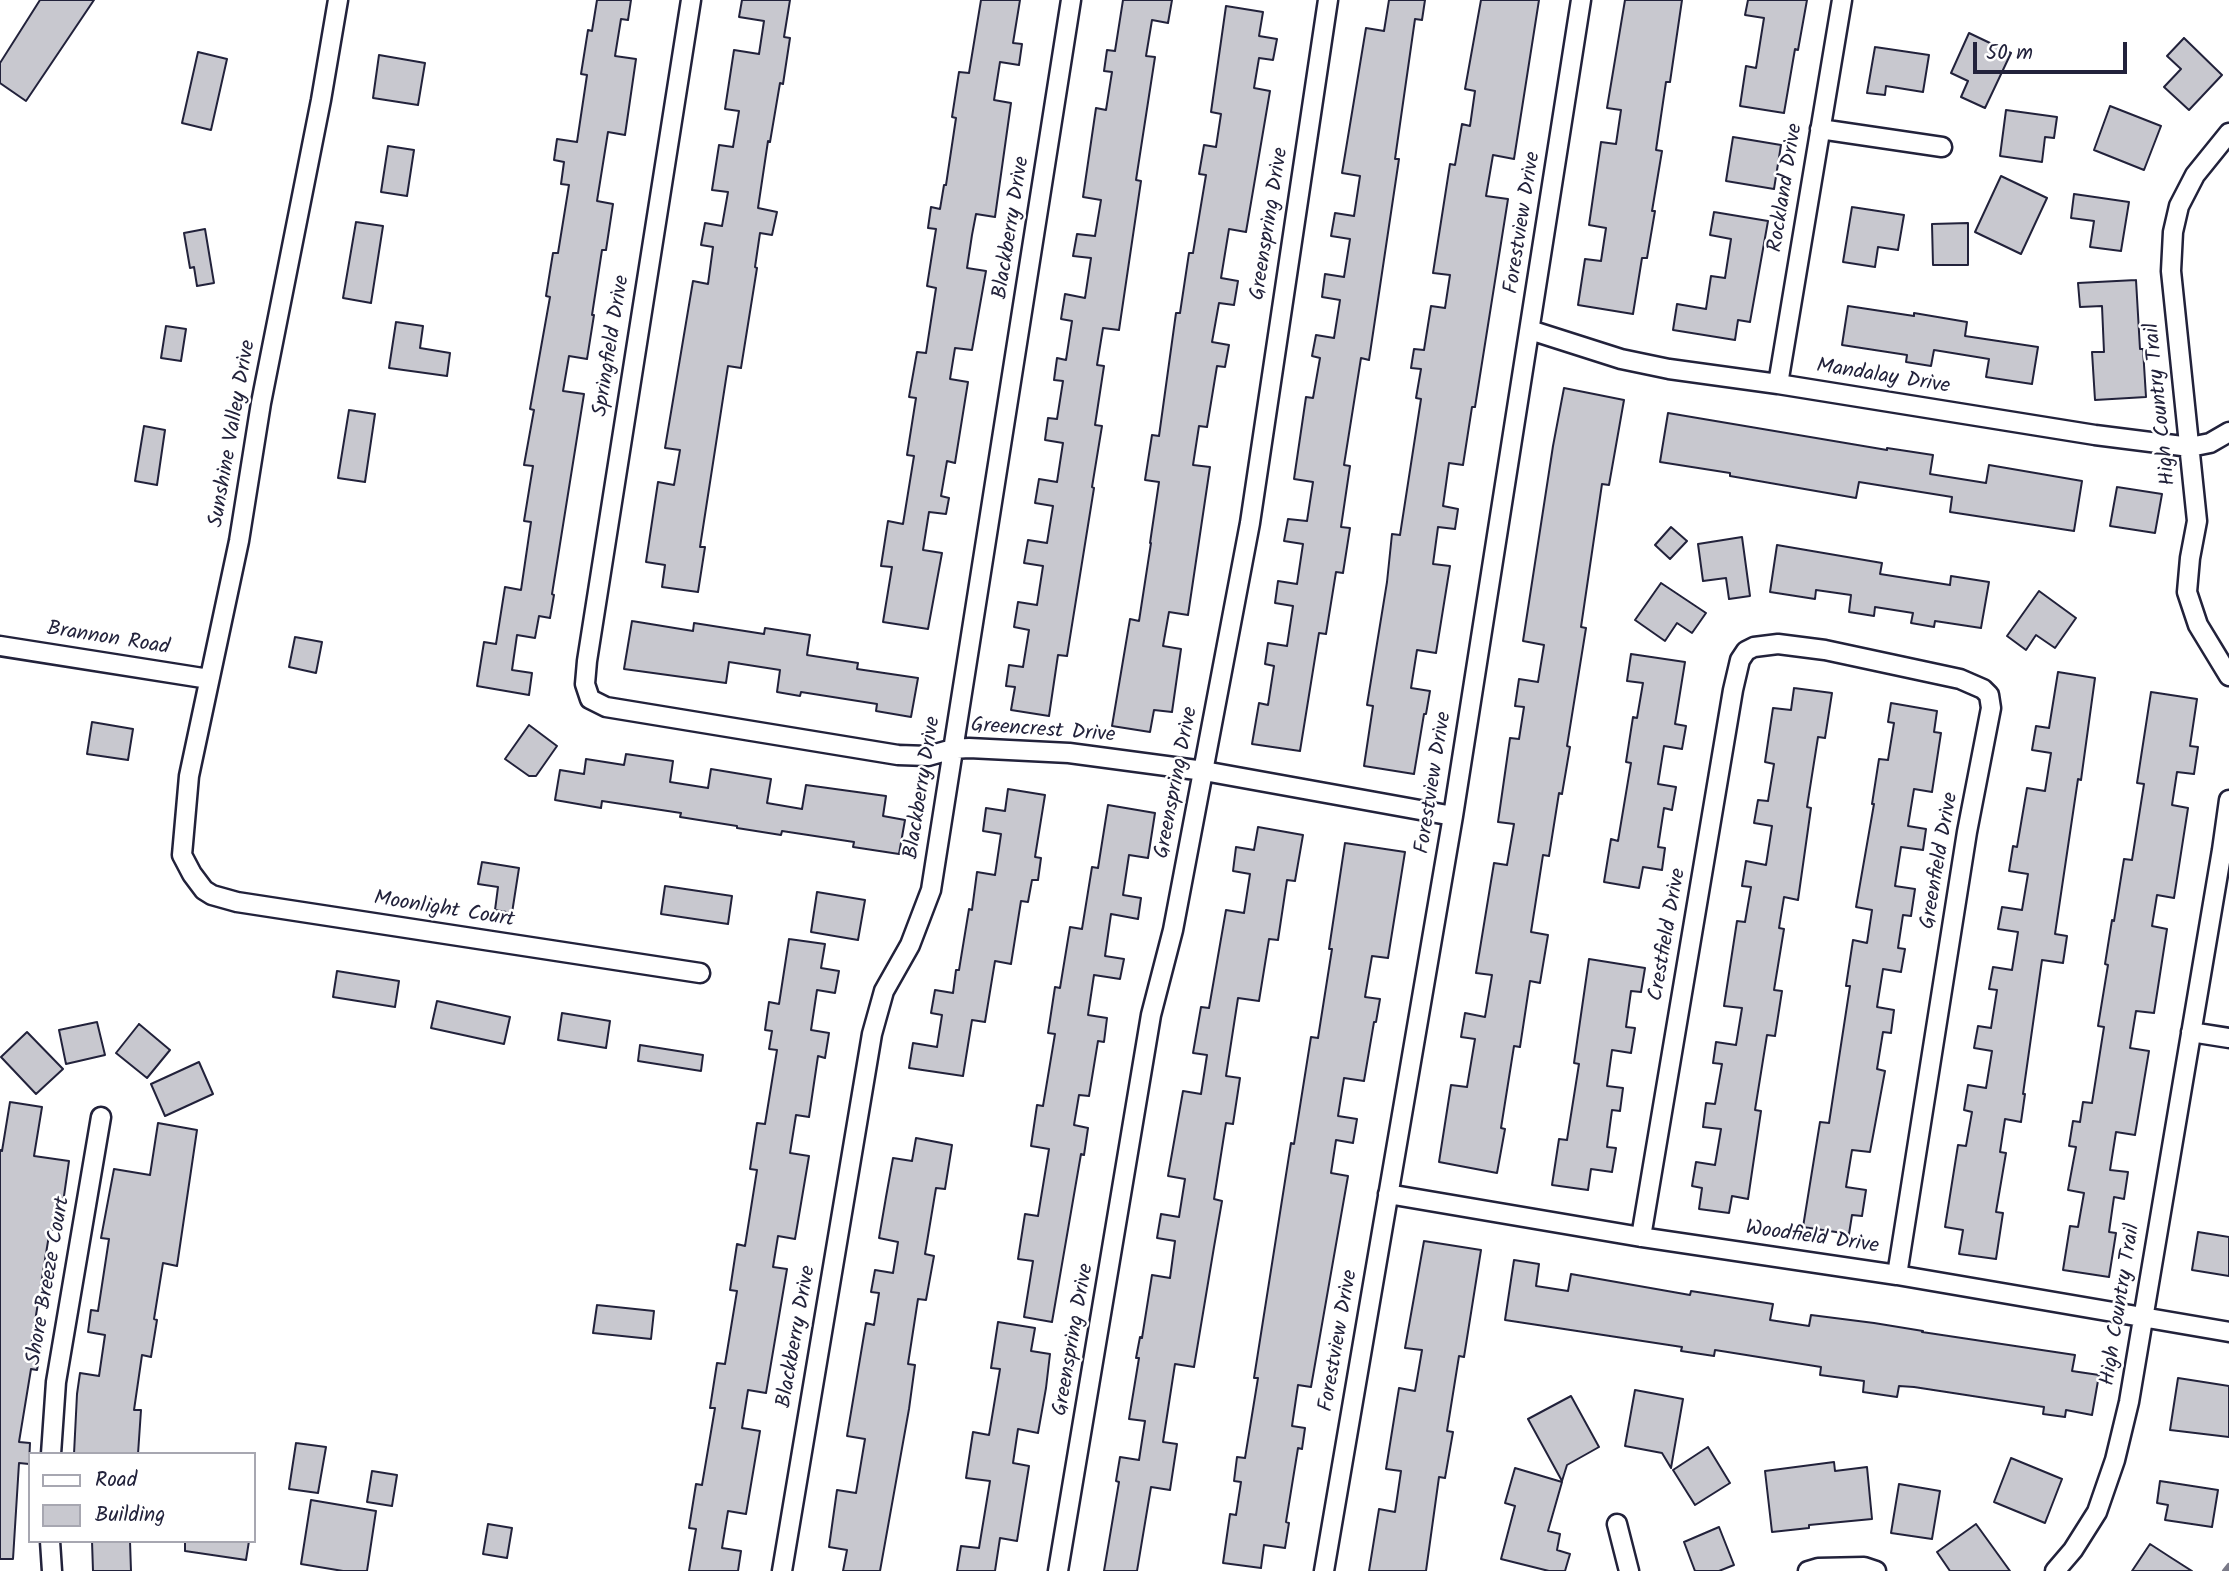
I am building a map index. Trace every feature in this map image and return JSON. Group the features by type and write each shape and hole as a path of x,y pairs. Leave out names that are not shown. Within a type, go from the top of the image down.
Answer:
{"street":[{"name":"Sunshine Valley Drive","path":"191,874 182,855 190,776 239,541 261,403 338,0"},
{"name":"Springfield Drive","path":"590,699 584,684 587,661 691,0"},
{"name":"Blackberry Drive","path":"782,1571 872,1034 884,991 910,945 931,890 1072,0"},
{"name":"Greenspring Drive","path":"1058,1571 1151,1015 1173,930 1250,523 1328,0"},
{"name":"Forestview Drive","path":"1324,1571 1453,816 1581,0"},
{"name":"Rockland Drive","path":"1778,384 1842,0"},
{"path":"1820,129 1942,147"},
{"name":"High Country Trail","path":"2229,133 2196,175 2179,206 2173,232 2171,271 2197,522 2187,592 2198,625 2229,676"},
{"name":"Mandalay Drive","path":"1530,330 1621,359 1670,369 2095,435 2190,447 2210,443 2229,432"},
{"name":"Greenfield Drive","path":"1754,647 1778,644 1825,650 1960,679 1983,689 1989,695 1991,708 1967,832 1897,1275"},
{"name":"Brannon Road","path":"0,646 209,679"},
{"name":"Crestfield Drive","path":"1640,1237 1733,690 1740,660 1754,647"},
{"name":"Greencrest Drive","path":"590,699 606,706 898,755 928,756 953,749 1069,753 1204,771 1453,816"},
{"name":"High Country Trail","path":"2055,1571 2073,1550 2097,1512 2115,1460 2129,1402 2229,800"},
{"name":"Moonlight Court","path":"191,874 204,890 212,895 237,902 700,973"},
{"path":"2191,1032 2229,1038"},
{"name":"Shore Breeze Court","path":"51,1452 56,1382 101,1117"},
{"name":"Woodfield Drive","path":"1388,1194 1640,1237 1897,1275 2229,1332"},
{"path":"1617,1524 1629,1571"},
{"path":"50,1543 52,1571"},
{"path":"1808,1571 1818,1567 1864,1567 1876,1571"}],"building":[{"path":"40,0 94,0 26,101 0,83 0,63"},
{"path":"597,0 631,0 628,20 621,19 615,56 636,59 625,135 608,132 597,201 613,204 606,250 602,250 587,359 569,356 563,391 584,394 550,618 539,616 535,638 517,635 512,670 532,673 529,695 477,686 484,642 496,644 505,587 521,590 531,522 524,521 533,466 524,465 534,410 530,409 550,297 546,296 553,253 558,253 569,185 561,184 564,162 554,160 557,139 577,142 587,75 581,74 588,30 592,31"},
{"path":"742,0 790,0 784,37 790,38 783,84 780,83 770,142 768,141 758,208 777,212 772,235 760,233 741,368 728,366 700,547 705,547 698,592 662,587 665,565 646,562 658,482 674,485 680,450 665,448 693,281 708,284 713,247 701,245 705,223 722,226 728,192 712,190 719,145 733,147 739,111 725,109 734,50 759,54 764,21 739,17"},
{"path":"981,0 1020,0 1013,43 1022,44 1019,65 1000,62 994,100 1011,103 995,217 976,214 972,235 967,268 986,271 972,350 955,348 950,379 968,382 955,463 947,461 941,496 949,498 946,514 929,512 923,550 942,553 928,629 883,622 892,567 881,566 888,521 903,524 914,456 907,455 916,398 909,397 917,352 926,353 936,288 927,286 936,229 928,228 931,207 940,209 946,185 956,118 952,117 959,72 969,73"},
{"path":"1123,0 1172,0 1168,23 1152,20 1146,56 1155,57 1136,180 1141,181 1119,330 1103,328 1097,365 1104,366 1095,425 1102,426 1092,487 1094,488 1067,656 1058,655 1049,716 1011,710 1015,687 1006,686 1009,665 1023,667 1029,630 1014,627 1018,602 1037,605 1043,566 1024,563 1028,540 1047,543 1053,506 1035,503 1039,479 1057,482 1063,443 1045,440 1048,418 1057,419 1063,381 1054,380 1057,358 1066,360 1072,321 1061,319 1065,294 1085,298 1091,258 1073,256 1077,234 1095,236 1101,200 1083,197 1096,108 1106,110 1112,72 1104,71 1107,50 1115,51"},
{"path":"1389,0 1425,0 1422,20 1415,19 1395,159 1399,159 1369,360 1361,358 1344,465 1350,466 1341,527 1350,528 1343,573 1336,572 1326,634 1319,633 1300,751 1252,744 1259,703 1268,705 1274,666 1265,664 1268,643 1287,646 1293,606 1275,603 1278,581 1297,584 1303,544 1284,541 1288,519 1307,521 1313,482 1294,479 1306,397 1313,398 1320,358 1312,356 1316,335 1334,338 1340,300 1322,297 1325,274 1344,277 1350,239 1331,236 1335,213 1354,216 1360,176 1342,173 1366,28 1384,31"},
{"path":"1481,0 1539,0 1514,159 1493,155 1486,196 1508,199 1475,407 1472,407 1463,465 1449,463 1443,506 1458,509 1455,529 1438,527 1433,564 1450,566 1436,653 1417,650 1411,688 1430,691 1414,774 1364,766 1373,706 1367,705 1392,534 1400,535 1421,399 1416,398 1421,369 1411,368 1414,349 1424,350 1431,306 1445,308 1450,275 1433,273 1450,164 1455,165 1462,124 1470,126 1475,91 1465,89"},
{"path":"1625,0 1682,0 1670,82 1666,82 1656,150 1662,151 1652,211 1655,211 1647,258 1642,258 1633,314 1578,305 1585,259 1601,261 1606,228 1589,225 1601,142 1616,144 1621,110 1607,108"},
{"path":"1748,0 1807,0 1784,113 1740,106 1746,66 1756,68 1764,18 1745,15"},
{"path":"1226,6 1263,12 1259,36 1277,39 1273,60 1259,58 1254,88 1270,91 1246,232 1229,229 1221,278 1238,281 1234,305 1219,303 1212,342 1229,345 1225,367 1217,366 1207,427 1199,426 1193,465 1210,467 1188,615 1169,612 1163,646 1181,649 1172,712 1154,710 1150,732 1112,726 1130,619 1139,621 1159,482 1145,480 1152,435 1159,436 1176,313 1180,313 1189,253 1193,253 1206,175 1199,174 1204,145 1216,147 1221,114 1211,112"},
{"path":"1969,33 2011,53 1985,108 1961,97 1968,81 1951,73"},
{"path":"2184,38 2222,75 2189,110 2164,87 2181,69 2167,56"},
{"path":"1875,47 1929,55 1923,92 1886,86 1885,95 1867,93"},
{"path":"198,52 227,59 211,130 182,123"},
{"path":"379,55 425,63 418,105 373,98"},
{"path":"2110,106 2161,126 2144,170 2094,150"},
{"path":"2006,110 2057,117 2054,138 2045,137 2042,162 2000,156"},
{"path":"1733,137 1781,145 1774,189 1726,181"},
{"path":"388,146 414,150 407,196 381,192"},
{"path":"2001,176 2047,198 2021,254 1975,232"},
{"path":"2074,194 2129,202 2121,251 2090,247 2094,221 2071,218"},
{"path":"1852,207 1904,215 1898,250 1878,247 1875,267 1843,262"},
{"path":"1714,212 1768,221 1750,322 1738,320 1735,340 1673,330 1677,304 1706,309 1711,276 1725,278 1731,239 1710,235"},
{"path":"356,222 383,226 371,303 343,298"},
{"path":"1968,223 1968,265 1933,265 1932,224"},
{"path":"205,229 214,283 197,286 194,267 190,268 184,233"},
{"path":"2136,280 2146,397 2095,400 2092,352 2104,352 2102,306 2080,307 2078,283"},
{"path":"1848,306 1967,322 1965,336 2038,347 2032,384 1986,377 1989,359 1934,350 1931,366 1906,362 1907,355 1842,345"},
{"path":"396,322 423,326 420,348 450,353 447,376 389,368"},
{"path":"166,326 186,329 181,361 161,358"},
{"path":"1564,388 1624,400 1609,485 1602,484 1581,627 1586,628 1567,746 1570,747 1549,856 1543,855 1531,932 1548,935 1540,983 1530,981 1520,1047 1514,1046 1497,1173 1439,1162 1451,1085 1467,1087 1475,1039 1461,1037 1465,1013 1485,1017 1492,975 1476,973 1494,863 1507,865 1514,824 1498,822 1510,738 1519,739 1524,707 1515,706 1519,679 1538,682 1544,645 1523,641"},
{"path":"349,410 375,414 365,482 338,478"},
{"path":"1668,413 1887,450 1933,455 1930,474 1986,483 1989,465 2082,481 2074,531 1950,512 1952,497 1859,482 1856,498 1660,462"},
{"path":"144,426 165,430 157,485 135,481"},
{"path":"2117,487 2162,494 2155,533 2110,526"},
{"path":"1671,527 1687,541 1670,559 1655,545"},
{"path":"1742,537 1750,596 1729,599 1726,578 1703,581 1698,544"},
{"path":"1777,545 1882,563 1880,574 1950,585 1951,576 1989,582 1981,628 1935,621 1934,627 1911,623 1913,613 1875,607 1874,616 1849,612 1851,595 1816,590 1815,599 1770,592"},
{"path":"1661,583 1706,613 1692,633 1677,623 1665,641 1635,620"},
{"path":"2039,591 2076,618 2055,648 2036,635 2026,650 2007,636"},
{"path":"632,621 693,631 694,623 764,634 765,628 810,635 807,655 858,663 857,669 918,678 911,717 876,711 877,704 801,692 800,696 777,692 780,670 729,662 726,683 624,669"},
{"path":"295,637 322,642 316,673 289,667"},
{"path":"1631,654 1685,662 1675,724 1686,726 1682,749 1664,746 1658,784 1676,787 1672,810 1664,808 1658,847 1665,848 1662,870 1643,867 1639,888 1604,882 1611,839 1618,841 1631,763 1626,762 1633,717 1637,718 1643,683 1627,681"},
{"path":"2058,672 2095,678 2055,934 2067,936 2063,963 2042,960 2021,1122 2005,1119 2000,1152 2006,1153 1996,1212 2003,1213 1996,1259 1959,1254 1963,1230 1945,1227 1958,1145 1966,1146 1972,1112 1964,1110 1968,1085 1986,1088 1992,1051 1974,1048 1978,1026 1991,1028 1997,990 1989,989 1993,967 2012,970 2018,932 1998,929 2002,907 2022,910 2028,874 2009,871 2013,846 2017,847 2027,788 2045,791 2051,753 2032,750 2036,726 2049,728"},
{"path":"1794,688 1832,693 1825,738 1818,737 1807,807 1811,808 1798,900 1784,897 1779,928 1784,929 1774,990 1782,991 1775,1036 1767,1035 1755,1110 1761,1111 1748,1199 1732,1196 1729,1213 1699,1209 1702,1188 1692,1186 1696,1162 1715,1165 1721,1129 1703,1127 1706,1103 1715,1104 1722,1064 1713,1063 1716,1042 1736,1045 1742,1008 1724,1006 1737,921 1745,922 1751,887 1742,886 1746,861 1766,865 1772,826 1754,823 1758,800 1768,801 1774,764 1765,762 1773,708 1791,710"},
{"path":"2151,692 2197,699 2190,746 2198,747 2194,774 2177,772 2172,805 2188,808 2174,898 2157,895 2152,926 2167,929 2154,1013 2136,1011 2130,1048 2149,1051 2135,1135 2116,1132 2110,1170 2128,1172 2124,1199 2114,1197 2109,1232 2116,1233 2109,1277 2063,1270 2070,1226 2078,1227 2084,1193 2068,1190 2076,1147 2069,1146 2073,1121 2080,1122 2083,1102 2092,1103 2104,1027 2098,1026 2108,965 2105,964 2124,859 2132,860 2144,784 2137,783"},
{"path":"1891,703 1937,711 1934,732 1941,733 1932,792 1914,789 1908,826 1926,829 1923,850 1901,847 1895,886 1915,889 1911,916 1903,915 1898,948 1905,949 1901,972 1883,969 1877,1007 1894,1010 1891,1033 1883,1032 1877,1069 1885,1071 1870,1152 1852,1150 1846,1187 1866,1190 1862,1216 1852,1215 1849,1234 1803,1227 1820,1122 1829,1123 1850,986 1846,986 1853,940 1867,943 1872,910 1856,907 1879,759 1888,760 1894,723 1888,722"},
{"path":"92,722 133,729 128,760 87,754"},
{"path":"529,725 557,746 536,776 529,776 505,759"},
{"path":"626,754 673,761 670,782 708,788 711,769 771,779 767,803 802,809 806,785 886,796 883,816 905,820 899,854 853,847 854,842 782,831 781,835 737,828 680,817 681,813 602,801 601,808 555,800 560,770 584,774 586,759 624,765"},
{"path":"1008,789 1045,795 1035,857 1041,858 1038,880 1032,880 1028,902 1021,901 1011,964 995,961 985,1022 972,1020 963,1076 909,1068 913,1043 937,1047 942,1015 931,1013 935,990 953,993 969,909 972,910 977,872 995,875 1001,834 983,831 986,808 1005,811"},
{"path":"1108,805 1155,813 1148,858 1129,855 1123,895 1141,898 1138,919 1111,914 1105,956 1124,959 1120,979 1094,975 1088,1015 1107,1018 1104,1042 1098,1041 1089,1096 1079,1095 1074,1125 1088,1128 1084,1155 1081,1154 1052,1322 1024,1317 1033,1261 1018,1259 1025,1214 1038,1216 1049,1149 1031,1146 1037,1105 1043,1106 1055,1034 1048,1033 1055,987 1060,988 1070,927 1082,929 1092,867 1098,868"},
{"path":"1258,827 1303,835 1295,881 1287,880 1278,940 1269,939 1259,1001 1238,998 1226,1076 1240,1078 1233,1124 1226,1123 1214,1199 1222,1201 1194,1367 1175,1364 1163,1442 1177,1444 1170,1490 1151,1487 1137,1571 1104,1571 1119,1482 1116,1481 1120,1457 1139,1460 1145,1421 1129,1419 1139,1358 1136,1358 1140,1337 1142,1338 1152,1275 1170,1278 1175,1241 1157,1238 1161,1214 1179,1217 1185,1179 1168,1176 1183,1091 1201,1094 1207,1055 1193,1053 1201,1007 1209,1008 1226,910 1244,913 1250,874 1233,871 1236,847 1254,850"},
{"path":"1345,843 1405,852 1388,958 1372,956 1365,997 1380,999 1364,1081 1344,1078 1338,1116 1357,1119 1353,1143 1336,1140 1331,1173 1348,1176 1311,1387 1298,1385 1292,1426 1305,1428 1302,1449 1298,1448 1286,1522 1289,1523 1285,1548 1264,1545 1261,1568 1223,1563 1230,1514 1236,1515 1241,1482 1234,1481 1237,1457 1245,1458 1258,1378 1254,1378 1291,1143 1294,1144 1311,1037 1318,1038"},
{"path":"482,862 519,868 512,913 495,910 498,887 478,884"},
{"path":"665,886 732,896 728,924 661,914"},
{"path":"817,892 865,900 858,940 811,932"},
{"path":"789,939 825,944 821,968 839,971 835,993 817,990 811,1030 829,1033 825,1058 818,1056 809,1117 796,1115 790,1153 809,1156 795,1239 778,1236 773,1267 787,1269 766,1393 748,1390 742,1428 760,1431 746,1514 728,1511 722,1548 741,1551 738,1571 689,1571 696,1529 689,1528 696,1484 702,1485 715,1408 710,1408 717,1363 725,1364 737,1291 730,1290 737,1244 745,1246 757,1170 750,1169 757,1123 765,1124 777,1050 769,1049 772,1031 765,1030 769,1002 779,1004"},
{"path":"1589,959 1645,968 1641,992 1631,991 1626,1027 1635,1028 1631,1053 1612,1050 1607,1086 1623,1088 1620,1111 1612,1110 1607,1147 1616,1148 1612,1172 1591,1169 1588,1190 1552,1185 1559,1139 1567,1140 1579,1064 1574,1063"},
{"path":"337,971 399,981 395,1007 333,997"},
{"path":"437,1001 510,1017 504,1044 431,1028"},
{"path":"562,1013 610,1021 606,1048 558,1040"},
{"path":"97,1022 105,1055 66,1064 59,1030"},
{"path":"139,1024 170,1050 147,1078 116,1053"},
{"path":"27,1032 63,1069 36,1094 1,1057"},
{"path":"640,1045 703,1055 701,1071 638,1061"},
{"path":"199,1062 213,1094 165,1116 151,1084"},
{"path":"10,1102 42,1107 34,1156 69,1161 59,1231 50,1229 31,1346 41,1348 37,1370 31,1369 19,1442 30,1443 30,1452 28,1464 19,1463 13,1559 0,1559 0,1150 2,1151"},
{"path":"158,1123 197,1130 177,1266 163,1263 151,1357 142,1355 134,1410 141,1410 138,1452 74,1452 80,1373 99,1376 105,1335 88,1332 91,1310 98,1311 109,1239 101,1238 114,1169 150,1175"},
{"path":"916,1138 952,1145 945,1189 936,1188 925,1254 934,1256 926,1300 918,1299 908,1364 915,1365 909,1409 880,1571 843,1571 847,1550 829,1547 837,1490 856,1493 865,1439 847,1436 866,1323 874,1325 879,1293 871,1292 875,1270 893,1273 898,1242 879,1238 893,1158 912,1161"},
{"path":"2198,1232 2229,1237 2229,1276 2192,1270"},
{"path":"1424,1241 1481,1250 1464,1357 1459,1356 1447,1431 1453,1432 1445,1478 1439,1477 1426,1571 1369,1571 1379,1509 1395,1512 1401,1471 1386,1469 1399,1388 1415,1391 1422,1350 1405,1348"},
{"path":"1514,1260 1539,1264 1536,1286 1568,1291 1571,1274 1690,1295 1691,1291 1773,1304 1770,1320 1809,1326 1811,1315 2075,1355 2072,1371 2099,1375 2092,1415 2066,1410 2065,1417 2043,1414 2044,1407 1914,1387 1899,1386 1897,1397 1863,1392 1864,1381 1820,1375 1821,1367 1715,1350 1714,1356 1681,1351 1682,1347 1505,1320"},
{"path":"597,1305 654,1311 651,1339 593,1333"},
{"path":"998,1322 1035,1328 1031,1351 1050,1354 1046,1388 1038,1433 1018,1429 1013,1463 1029,1466 1017,1541 1000,1538 995,1571 957,1571 961,1546 979,1548 990,1481 966,1478 973,1432 989,1435 1000,1369 991,1368"},
{"path":"2178,1378 2229,1386 2229,1437 2170,1430"},
{"path":"1635,1390 1683,1399 1671,1468 1662,1453 1625,1446"},
{"path":"1571,1396 1599,1447 1567,1465 1562,1481 1528,1419"},
{"path":"296,1443 326,1447 318,1493 289,1489"},
{"path":"1708,1447 1730,1483 1695,1505 1673,1470"},
{"path":"2011,1458 2062,1479 2045,1523 1994,1502"},
{"path":"1834,1462 1835,1471 1867,1467 1872,1519 1809,1525 1809,1528 1772,1532 1765,1471"},
{"path":"1515,1468 1562,1482 1548,1531 1560,1534 1557,1550 1570,1554 1565,1571 1549,1571 1501,1559 1515,1506 1505,1503"},
{"path":"372,1471 397,1475 392,1506 367,1502"},
{"path":"2160,1481 2218,1490 2212,1527 2165,1520 2168,1505 2157,1503"},
{"path":"1899,1484 1940,1491 1932,1539 1891,1533"},
{"path":"311,1500 376,1511 367,1571 343,1571 301,1564"},
{"path":"488,1524 512,1528 507,1558 483,1554"},
{"path":"1976,1524 2010,1571 1950,1571 1937,1552"},
{"path":"1719,1527 1734,1565 1719,1571 1695,1571 1684,1542"},
{"path":"92,1543 130,1543 131,1571 93,1571"},
{"path":"185,1543 249,1543 246,1560 185,1551"},
{"path":"2150,1544 2170,1557 2192,1571 2132,1571"}],"waterway":[{"path":"2225,1571 2229,1566"}]}
